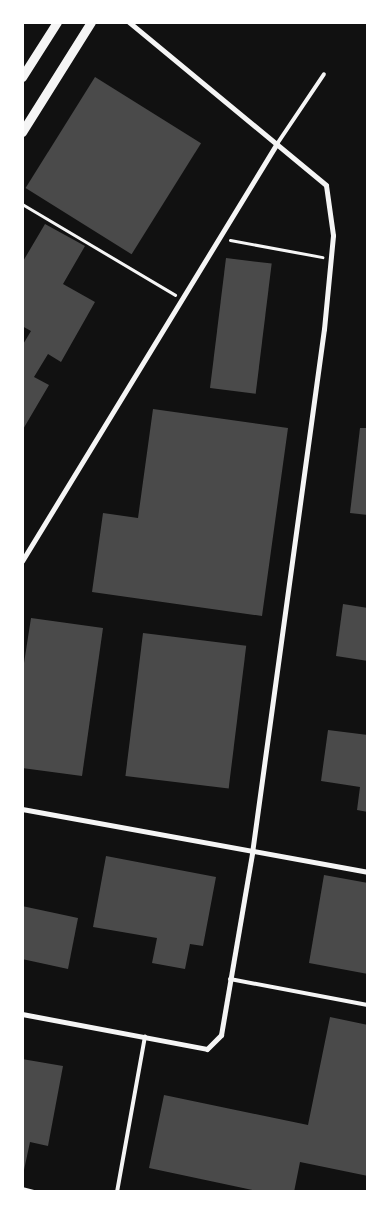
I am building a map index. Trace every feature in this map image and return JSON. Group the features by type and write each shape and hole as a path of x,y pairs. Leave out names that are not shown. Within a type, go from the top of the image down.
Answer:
{"street":[{"path":"22,77 57,22"},
{"path":"22,132 91,22"},
{"path":"22,1014 206,1049 221,1035 229,978 252,853 322,349 333,235 326,185 128,22"},
{"path":"22,561 277,144"},
{"path":"22,809 252,853 368,872"}],"lane":[{"path":"277,144 324,74"},
{"path":"229,978 368,1005"},
{"path":"117,1192 145,1038"},
{"path":"22,1190 34,1192"}],"path":[{"path":"22,204 182,299"},
{"path":"219,239 331,258"}],"building":[{"path":"95,77 201,143 132,254 26,188"},
{"path":"45,224 85,246 63,284 95,302 61,362 48,354 34,377 49,385 22,431 22,346 31,331 22,326 22,263"},
{"path":"226,258 272,264 256,394 210,388"},
{"path":"153,409 288,428 262,616 92,592 103,513 138,518"},
{"path":"360,428 368,428 368,515 350,513"},
{"path":"343,604 368,608 368,661 336,656"},
{"path":"31,618 103,628 82,776 22,768 22,676"},
{"path":"143,633 246,646 229,789 125,776"},
{"path":"328,730 368,735 368,812 357,810 360,787 321,781"},
{"path":"106,856 216,877 203,946 190,944 185,969 152,963 157,938 93,927"},
{"path":"324,875 368,883 368,974 309,963"},
{"path":"22,906 78,918 68,969 22,959"},
{"path":"330,1017 368,1025 368,1176 300,1162 294,1192 262,1192 149,1168 164,1095 308,1125"},
{"path":"22,1059 63,1066 48,1146 30,1142 24,1170"}]}
